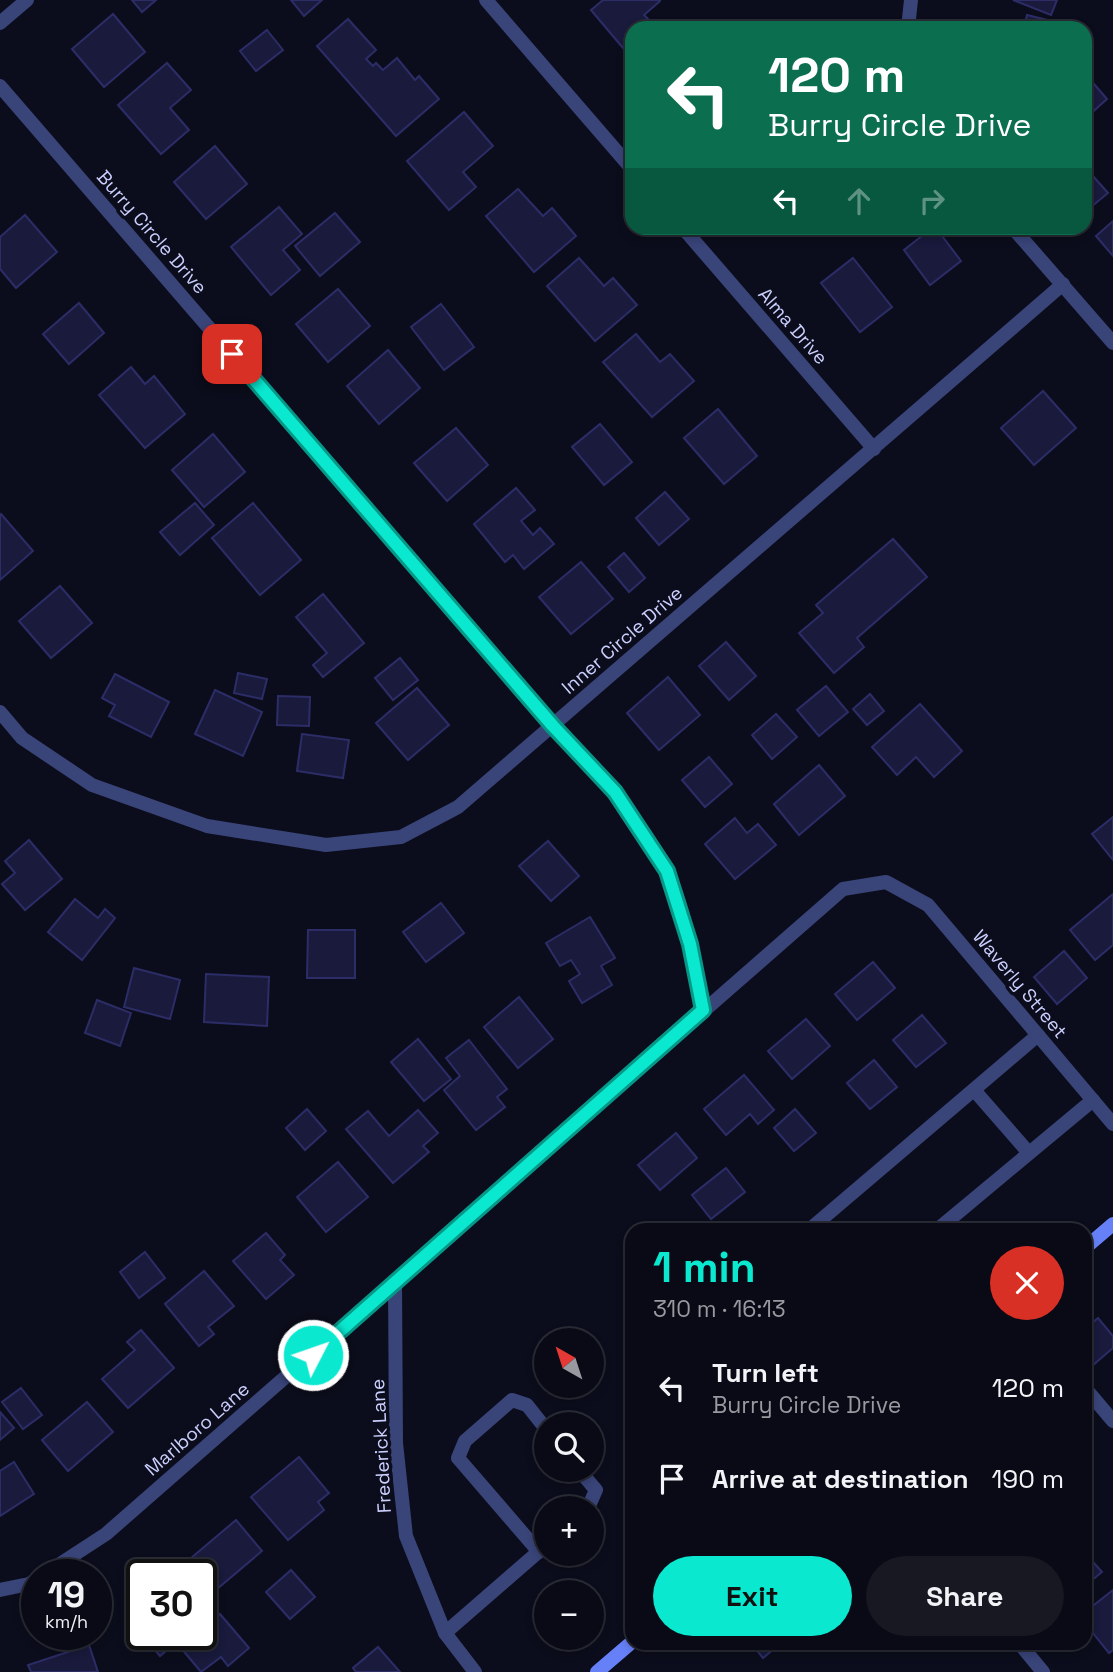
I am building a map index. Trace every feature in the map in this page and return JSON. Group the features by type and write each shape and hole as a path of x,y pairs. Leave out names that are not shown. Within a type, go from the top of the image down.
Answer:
{"main road":[{"path":"1092,1242 1113,1224"},
{"path":"597,1672 625,1648"}],"street":[{"path":"0,23 27,0"},
{"path":"486,0 625,161"},
{"path":"909,21 911,0"},
{"name":"Burry Circle Drive","path":"0,86 553,726 615,792 667,871 690,944 703,1010"},
{"name":"Alma Drive","path":"688,235 874,449"},
{"path":"1019,235 1113,343"},
{"name":"Inner Circle Drive","path":"0,712 22,738 92,785 207,826 326,845 401,837 458,807 1063,284"},
{"name":"Marlboro Lane","path":"68,1559 106,1534 843,889 886,882"},
{"name":"Waverly Street","path":"886,882 928,905 1113,1124"},
{"path":"817,1223 1038,1035"},
{"path":"974,1090 1029,1153"},
{"path":"945,1223 1093,1100"},
{"name":"Frederick Lane","path":"395,1283 396,1443 406,1536 444,1633 475,1672"},
{"path":"1092,1396 1113,1421"},
{"path":"534,1414 527,1405 512,1401 465,1441 458,1458 534,1540"},
{"path":"444,1633 534,1556"},
{"path":"0,1590 21,1586"},
{"path":"1025,1650 1043,1672"}],"building":[{"path":"132,0 156,0 142,12"},
{"path":"291,0 322,0 304,16"},
{"path":"603,0 660,0 644,15 650,21 625,21 623,48 591,10"},
{"path":"1013,0 1057,0 1051,15"},
{"path":"113,14 145,52 104,87 72,49"},
{"path":"1027,15 1052,21 1026,21"},
{"path":"348,19 376,50 366,59 373,66 376,63 383,70 397,58 415,80 419,76 439,99 396,136 317,46"},
{"path":"267,30 283,50 256,71 240,51"},
{"path":"167,63 191,90 170,108 189,130 161,154 118,105"},
{"path":"1094,84 1107,99 1092,113"},
{"path":"464,112 493,146 463,172 476,187 449,210 407,161"},
{"path":"215,146 247,184 206,219 174,182"},
{"path":"1092,175 1108,193 1092,206"},
{"path":"518,189 543,216 552,208 576,236 534,272 486,216"},
{"path":"279,207 302,234 283,250 300,270 271,295 231,247"},
{"path":"335,213 360,242 320,276 295,246"},
{"path":"25,215 57,252 16,288 0,269 0,237"},
{"path":"1113,221 1113,256 1096,236"},
{"path":"923,235 941,235 961,261 930,285 904,250"},
{"path":"579,258 604,286 613,278 637,305 595,341 547,286"},
{"path":"853,258 892,307 860,332 821,283"},
{"path":"338,289 370,326 328,362 296,324"},
{"path":"79,303 104,333 69,364 43,334"},
{"path":"441,304 474,347 444,370 411,327"},
{"path":"636,334 660,362 670,354 694,381 652,417 603,362"},
{"path":"388,350 420,388 379,424 347,386"},
{"path":"131,367 145,384 154,376 185,414 145,448 99,395"},
{"path":"1043,391 1076,428 1034,465 1001,428"},
{"path":"718,409 757,456 724,484 684,438"},
{"path":"600,424 632,462 604,485 572,447"},
{"path":"456,428 488,465 447,501 414,463"},
{"path":"213,434 245,472 204,507 172,470"},
{"path":"516,488 535,510 521,521 533,535 540,528 554,544 524,569 513,555 505,562 474,524"},
{"path":"665,492 689,519 659,545 636,518"},
{"path":"195,503 214,525 180,555 160,532"},
{"path":"253,503 301,560 260,595 212,538"},
{"path":"0,515 33,551 0,580"},
{"path":"893,539 927,577 857,638 864,647 834,673 799,633 823,613 816,605"},
{"path":"624,553 645,578 629,592 608,567"},
{"path":"581,562 613,599 571,634 539,597"},
{"path":"60,586 92,623 51,658 19,621"},
{"path":"323,594 364,643 323,677 313,665 327,653 296,617"},
{"path":"726,642 756,676 729,700 699,666"},
{"path":"400,658 418,680 393,700 375,678"},
{"path":"238,673 267,679 262,699 234,693"},
{"path":"115,674 169,702 151,737 109,716 115,705 102,698"},
{"path":"668,677 700,715 659,750 627,713"},
{"path":"826,686 848,712 819,736 797,710"},
{"path":"417,688 449,725 408,760 376,723"},
{"path":"215,690 262,712 243,756 195,734"},
{"path":"870,694 884,711 867,725 853,709"},
{"path":"278,696 310,697 309,726 277,725"},
{"path":"920,704 962,751 934,777 916,757 897,775 872,747"},
{"path":"776,714 797,737 772,759 752,735"},
{"path":"302,734 349,740 343,778 297,771"},
{"path":"709,757 732,784 705,807 682,780"},
{"path":"819,765 845,796 799,835 774,804"},
{"path":"1113,817 1113,860 1092,834"},
{"path":"735,818 747,833 758,824 776,845 735,879 705,844"},
{"path":"29,840 62,879 25,910 2,884 15,873 5,861"},
{"path":"548,841 579,876 551,901 519,866"},
{"path":"1113,894 1113,945 1095,960 1070,930"},
{"path":"75,899 98,918 105,909 115,918 82,960 48,932"},
{"path":"441,903 464,933 426,962 403,932"},
{"path":"590,917 615,958 601,966 612,985 582,1003 569,981 580,974 571,960 560,966 546,943"},
{"path":"308,930 355,930 355,978 307,978"},
{"path":"1064,951 1087,978 1057,1004 1034,977"},
{"path":"873,962 895,988 857,1020 835,994"},
{"path":"134,968 180,980 170,1019 124,1007"},
{"path":"206,974 269,977 267,1026 204,1022"},
{"path":"519,997 553,1039 518,1068 484,1027"},
{"path":"97,1000 131,1013 120,1046 85,1033"},
{"path":"922,1015 946,1043 916,1067 893,1040"},
{"path":"806,1019 830,1046 792,1079 768,1051"},
{"path":"418,1039 451,1079 424,1101 391,1062"},
{"path":"469,1040 507,1089 497,1097 505,1107 476,1130 444,1090 460,1076 446,1058"},
{"path":"874,1060 897,1087 870,1109 847,1083"},
{"path":"744,1075 774,1110 758,1124 750,1114 726,1135 704,1109"},
{"path":"307,1109 326,1131 305,1150 286,1128"},
{"path":"795,1109 816,1133 794,1151 774,1128"},
{"path":"418,1110 438,1133 423,1146 429,1152 393,1183 346,1129 368,1111 389,1136"},
{"path":"676,1133 697,1158 660,1190 638,1165"},
{"path":"338,1162 368,1197 326,1232 297,1197"},
{"path":"726,1168 745,1192 711,1219 692,1195"},
{"path":"266,1233 285,1255 280,1260 294,1275 266,1299 233,1261"},
{"path":"145,1252 165,1278 139,1298 120,1272"},
{"path":"204,1271 234,1306 208,1327 214,1334 199,1346 165,1304"},
{"path":"1098,1318 1113,1336 1113,1348 1093,1365 1092,1364 1092,1323"},
{"path":"141,1330 174,1368 128,1408 102,1379 135,1350 127,1342"},
{"path":"21,1388 42,1415 23,1429 2,1402"},
{"path":"87,1402 113,1432 68,1471 42,1440"},
{"path":"0,1412 14,1428 0,1440"},
{"path":"299,1457 329,1493 318,1502 324,1510 288,1540 251,1497"},
{"path":"14,1462 34,1494 0,1516 0,1471"},
{"path":"236,1520 262,1551 217,1589 217,1559 191,1558"},
{"path":"1092,1561 1102,1572 1092,1580"},
{"path":"291,1570 315,1597 290,1619 266,1592"},
{"path":"1113,1590 1113,1650 1109,1653 1092,1632 1092,1606"},
{"path":"220,1614 249,1648 228,1666 221,1657 201,1672 183,1650 217,1650 217,1617"},
{"path":"378,1647 400,1672 356,1672 353,1668"},
{"path":"74,1650 91,1650 98,1672 31,1672 28,1665"},
{"path":"155,1650 167,1650 160,1656"},
{"path":"757,1650 773,1650 763,1658"}],"route":[{"path":"232,354 553,726 615,792 667,871 690,944 703,1010 313,1355"}]}
